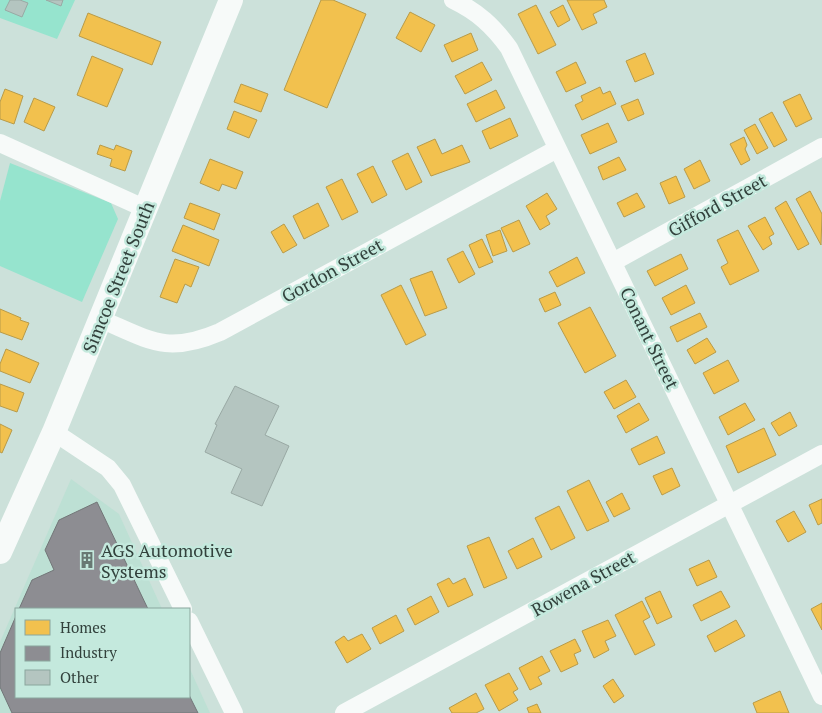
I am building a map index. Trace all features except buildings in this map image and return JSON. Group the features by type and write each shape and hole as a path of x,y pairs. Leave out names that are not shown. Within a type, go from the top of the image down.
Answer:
{"main road":[{"name":"Simcoe Street South","path":"3,537 54,432 230,0"}],"street":[{"name":"Conant Street","path":"453,0 480,5 509,48 822,696"},
{"path":"0,143 146,209"},
{"name":"Gifford Street","path":"613,262 822,147"},
{"name":"Gordon Street","path":"100,319 152,341 184,344 200,340 220,332 557,149"},
{"path":"54,432 108,468 122,485 183,608"},
{"name":"Rowena Street","path":"344,713 822,454"},
{"path":"190,623 234,713"}],"shaded area":[{"path":"71,479 119,514 162,608 15,608 15,698 190,698 190,669 210,713 0,713 0,642"}],"green space":[{"path":"0,0 75,0 57,39 0,18"},
{"path":"10,163 111,203 118,219 82,302 0,266 0,201"}],"place":[{"name":"AGS Automotive Systems","path":"87,560"}]}
